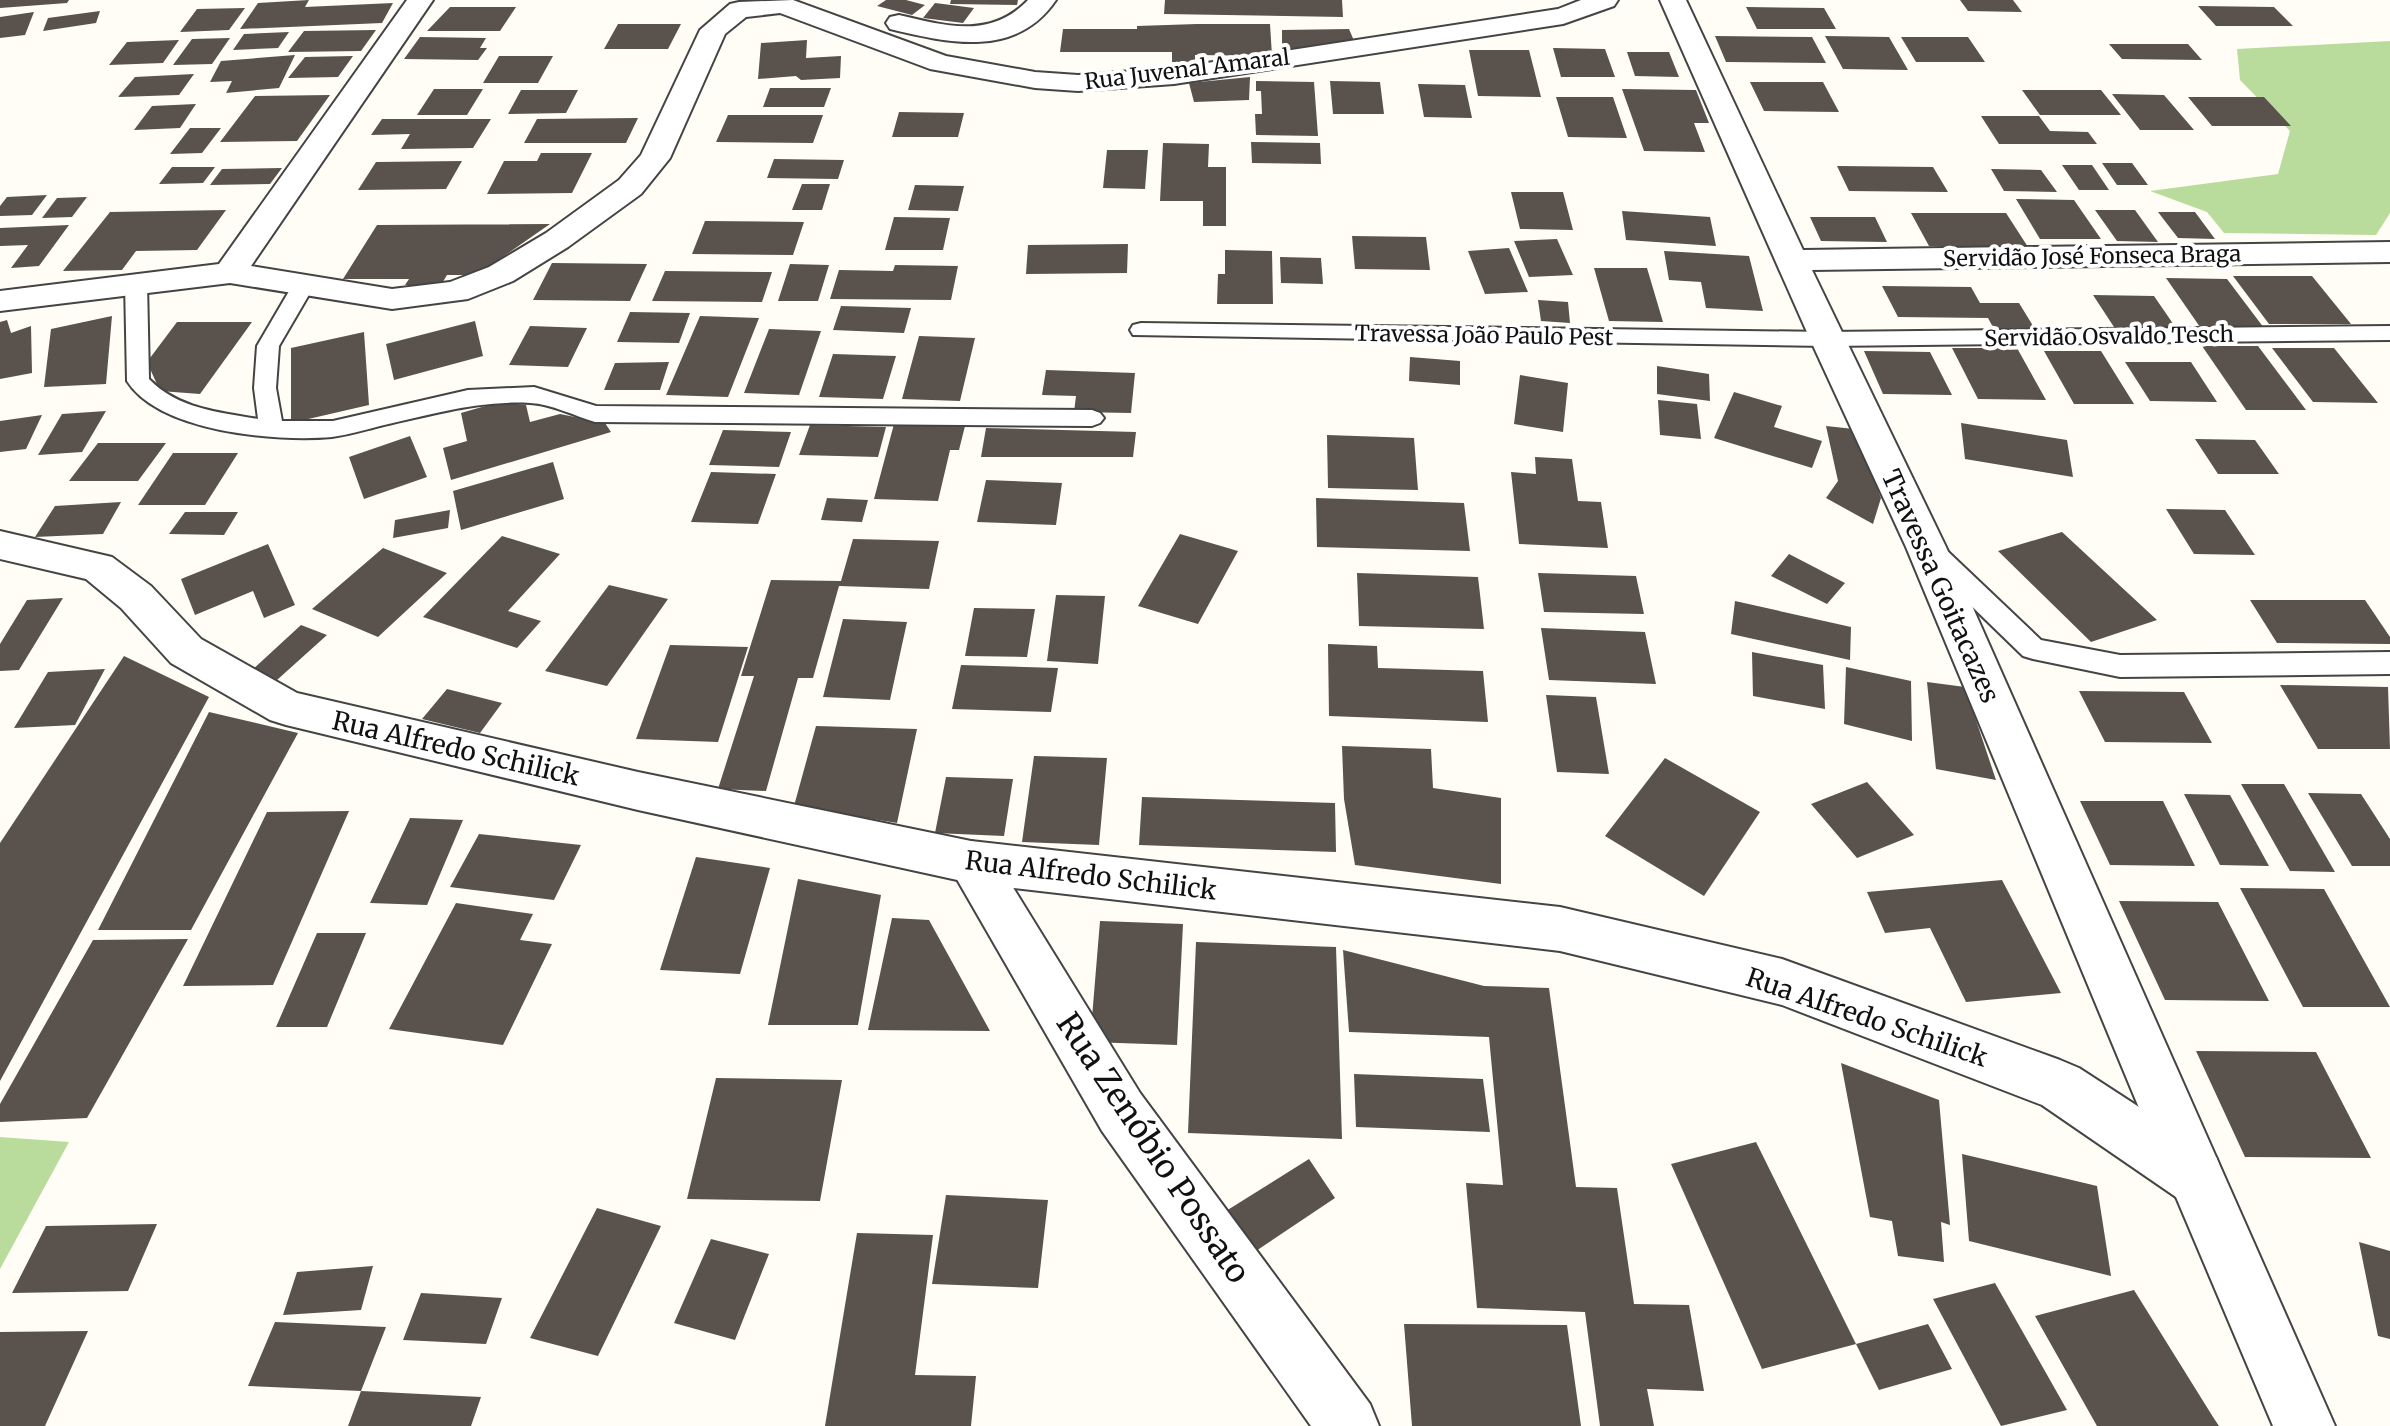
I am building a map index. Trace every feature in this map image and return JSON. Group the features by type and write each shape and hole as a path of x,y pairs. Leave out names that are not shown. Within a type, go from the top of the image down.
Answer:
{"street":[{"path":"230,273 420,0"},
{"path":"782,5 828,6 949,35 981,36 1013,28 1031,16 1043,0"},
{"name":"Rua Juvenal Amaral","path":"0,301 136,282 230,273 392,299 425,298 456,292 501,274 557,240 630,187 655,158 713,30 739,10 782,5 940,63 1035,80 1078,83 1174,76 1563,16 1605,0"},
{"name":"Travessa Goitacazes","path":"1673,0 1827,339 1926,547 2304,1426"},
{"name":"Servidão José Fonseca Braga","path":"1793,260 2390,252"},
{"name":"Rua Alfredo Schilick","path":"0,545 98,567 136,597 186,651 286,708 638,791 971,862 1560,929 1782,982 2060,1086 2196,1177"},
{"name":"Rua Zenóbio Possato","path":"971,862 1121,1112 1348,1426"}],"lane":[{"path":"136,282 138,381 153,397 189,414 271,429 333,429 468,398 534,395 595,414 1092,418"},
{"path":"271,429 264,368 268,346 303,286"},
{"name":"Travessa João Paulo Pest","path":"1141,330 1827,339"},
{"name":"Servidão Osvaldo Tesch","path":"1827,339 2390,333"},
{"path":"1926,547 2033,649 2120,666 2390,663"}],"green space":[{"path":"2390,41 2390,213 2376,235 2224,233 2207,212 2150,191 2278,174 2290,131 2240,80 2237,49"},
{"path":"0,1137 69,1142 0,1269"}],"building":[{"path":"0,0 69,0 67,3 0,8"},
{"path":"309,0 305,7 393,3 382,23 240,29 258,3"},
{"path":"886,0 906,0 925,5 912,15 877,6"},
{"path":"951,0 1018,0 1017,5 950,4"},
{"path":"1165,0 1342,0 1343,17 1164,14"},
{"path":"1960,0 2013,0 2022,12 1968,11"},
{"path":"935,3 974,8 963,23 923,18"},
{"path":"2198,6 2274,7 2293,26 2216,26"},
{"path":"450,7 516,7 500,31 427,31"},
{"path":"1746,7 1824,8 1836,29 1757,29"},
{"path":"245,8 229,30 180,32 197,9"},
{"path":"100,11 96,23 43,31 48,18"},
{"path":"34,12 25,35 0,38 0,17"},
{"path":"618,24 681,24 668,49 604,49"},
{"path":"1270,24 1272,56 1195,55 1195,63 1172,62 1172,52 1060,52 1063,29 1137,29 1137,26"},
{"path":"1349,29 1355,43 1282,52 1282,30"},
{"path":"376,30 361,51 288,52 304,31"},
{"path":"289,32 278,48 233,50 244,34"},
{"path":"1715,36 1812,37 1826,63 1726,62"},
{"path":"1825,36 1889,37 1908,70 1843,69"},
{"path":"420,37 486,38 480,48 487,48 478,60 404,59"},
{"path":"1901,37 1968,37 1985,62 1916,62"},
{"path":"230,38 212,64 173,65 192,39"},
{"path":"179,40 163,63 109,65 127,42"},
{"path":"807,40 806,58 841,56 840,78 801,80 796,76 758,79 761,43"},
{"path":"2109,44 2188,44 2202,60 2122,59"},
{"path":"1553,48 1605,49 1615,77 1561,77"},
{"path":"1469,50 1529,50 1541,97 1478,96"},
{"path":"1627,52 1669,52 1679,77 1635,76"},
{"path":"295,55 279,88 226,93 232,81 210,82 221,61"},
{"path":"353,56 338,77 288,78 305,57"},
{"path":"499,56 553,56 538,83 483,83"},
{"path":"194,74 179,95 118,97 135,77"},
{"path":"1250,77 1249,100 1194,102 1189,83"},
{"path":"1256,81 1314,82 1318,136 1256,135 1255,114 1262,114 1261,91 1256,91"},
{"path":"1330,81 1380,82 1384,114 1333,114"},
{"path":"1750,82 1823,82 1839,112 1764,111"},
{"path":"1418,84 1465,85 1472,118 1424,117"},
{"path":"770,88 831,88 824,107 763,107"},
{"path":"434,89 483,89 467,115 417,115"},
{"path":"1622,89 1696,90 1709,123 1694,123 1705,152 1644,151"},
{"path":"521,90 578,90 566,113 508,114"},
{"path":"2022,90 2101,90 2121,115 2040,115"},
{"path":"2112,94 2164,95 2194,130 2140,130"},
{"path":"330,95 297,141 220,142 255,96"},
{"path":"1556,97 1613,97 1627,138 1568,137"},
{"path":"2188,97 2264,97 2291,126 2212,126"},
{"path":"196,104 180,128 134,130 152,106"},
{"path":"899,112 964,113 958,137 892,137"},
{"path":"728,115 823,115 813,143 716,142"},
{"path":"1981,116 2039,116 2050,131 2088,132 2097,144 1999,144"},
{"path":"638,118 626,143 524,143 537,119"},
{"path":"382,119 491,119 473,148 401,149 410,134 371,135"},
{"path":"190,128 221,128 202,153 170,154"},
{"path":"1251,142 1320,143 1321,164 1252,163"},
{"path":"1163,143 1209,144 1208,167 1226,167 1226,226 1203,226 1203,201 1160,201"},
{"path":"1107,150 1148,150 1145,189 1103,188"},
{"path":"541,153 592,153 572,193 487,194 504,161 537,161"},
{"path":"774,159 844,160 838,179 767,178"},
{"path":"462,161 446,189 358,190 376,162"},
{"path":"2102,163 2132,163 2148,185 2117,185"},
{"path":"2062,165 2092,165 2109,190 2079,190"},
{"path":"1837,166 1933,167 1948,192 1849,191"},
{"path":"172,167 215,167 203,183 159,184"},
{"path":"282,168 270,184 210,185 222,169"},
{"path":"1991,169 2041,170 2057,192 2004,191"},
{"path":"802,184 830,184 822,210 792,210"},
{"path":"915,185 964,186 958,211 908,210"},
{"path":"1511,192 1563,192 1573,230 1520,229"},
{"path":"47,195 32,215 0,216 0,206 7,197"},
{"path":"87,197 72,217 42,218 57,198"},
{"path":"2016,199 2074,200 2101,239 2040,239"},
{"path":"226,210 197,250 136,251 122,270 63,271 110,212"},
{"path":"2095,210 2135,210 2158,242 2117,241"},
{"path":"1622,211 1710,217 1716,246 1626,240"},
{"path":"2158,212 2195,212 2215,239 2178,238"},
{"path":"1911,213 2006,213 2028,247 1929,246"},
{"path":"894,217 950,218 943,250 885,250"},
{"path":"1810,217 1875,217 1887,242 1821,241"},
{"path":"705,221 804,222 793,255 692,254"},
{"path":"550,224 477,275 447,275 441,285 405,285 409,279 343,279 377,225"},
{"path":"69,225 39,266 11,268 28,245 0,246 0,228"},
{"path":"1352,236 1426,237 1430,270 1355,269"},
{"path":"1557,239 1573,275 1529,277 1514,241"},
{"path":"1128,244 1127,273 1026,274 1028,245"},
{"path":"1509,248 1528,292 1485,294 1468,251"},
{"path":"1225,250 1272,251 1273,304 1217,304 1218,274 1225,274"},
{"path":"1664,251 1749,256 1763,311 1706,308 1701,282 1669,280"},
{"path":"1280,257 1321,258 1323,284 1281,283"},
{"path":"552,263 647,264 630,301 533,300"},
{"path":"790,264 829,265 818,301 778,301"},
{"path":"895,265 958,266 951,300 830,299 839,270 893,271"},
{"path":"1594,268 1647,268 1663,322 1609,321"},
{"path":"665,271 772,272 762,302 652,301"},
{"path":"2233,276 2312,276 2351,324 2269,324"},
{"path":"2166,278 2227,279 2264,328 2200,327"},
{"path":"1882,286 1971,287 1980,303 2019,303 2035,329 1994,329 1988,318 1898,317"},
{"path":"2093,295 2154,296 2176,328 2114,327"},
{"path":"1538,300 1568,302 1570,323 1541,321"},
{"path":"841,306 911,308 904,333 833,330"},
{"path":"630,312 690,313 679,343 617,342"},
{"path":"112,316 106,384 44,387 51,329"},
{"path":"700,316 759,318 728,397 666,395"},
{"path":"7,320 11,333 31,326 32,373 0,379 0,322"},
{"path":"475,321 483,356 394,380 386,344"},
{"path":"177,322 252,322 200,394 160,391 147,362"},
{"path":"530,326 587,328 568,367 509,365"},
{"path":"769,329 821,331 799,395 744,393"},
{"path":"364,332 369,405 291,423 291,348"},
{"path":"919,336 975,338 960,401 902,399"},
{"path":"2202,346 2258,346 2306,410 2246,410"},
{"path":"1952,348 2017,348 2046,400 1978,399"},
{"path":"2272,348 2334,348 2378,403 2313,402"},
{"path":"1864,351 1930,352 1952,395 1883,394"},
{"path":"2044,351 2101,351 2134,404 2074,404"},
{"path":"833,354 896,356 883,399 819,397"},
{"path":"1410,357 1460,361 1460,385 1409,381"},
{"path":"669,362 660,390 604,390 615,363"},
{"path":"2125,362 2191,362 2217,402 2150,401"},
{"path":"1657,366 1709,374 1710,401 1657,394"},
{"path":"1046,370 1135,373 1131,413 1074,412 1076,396 1042,395"},
{"path":"1520,375 1568,383 1563,432 1514,424"},
{"path":"1734,392 1782,406 1774,427 1822,441 1812,468 1714,438"},
{"path":"1658,400 1697,404 1701,439 1660,435"},
{"path":"499,402 526,405 530,422 560,414 605,423 611,432 451,480 443,448 467,441 461,413"},
{"path":"106,411 82,452 38,455 62,414"},
{"path":"42,415 26,449 0,452 0,421"},
{"path":"1961,423 2067,440 2073,477 1965,459"},
{"path":"894,424 965,426 959,450 950,450 938,501 874,499"},
{"path":"810,425 886,427 878,457 799,455"},
{"path":"1826,426 1854,429 1881,498 1873,524 1826,498 1838,481"},
{"path":"986,428 1136,432 1133,457 981,457"},
{"path":"723,430 791,432 779,467 709,465"},
{"path":"1327,435 1414,438 1418,490 1328,488"},
{"path":"410,436 427,477 364,499 349,457"},
{"path":"2195,439 2255,440 2279,474 2218,474"},
{"path":"98,443 166,443 138,481 69,481"},
{"path":"173,453 238,453 205,505 138,505"},
{"path":"1535,457 1572,459 1578,501 1601,502 1608,548 1519,544 1511,472 1536,474"},
{"path":"553,462 564,499 461,530 453,491"},
{"path":"711,472 776,474 758,524 691,522"},
{"path":"986,480 1062,483 1056,525 977,522"},
{"path":"827,498 868,500 862,522 821,520"},
{"path":"1316,498 1464,503 1470,551 1317,547"},
{"path":"121,502 103,534 35,537 55,506"},
{"path":"2166,509 2225,510 2255,555 2194,554"},
{"path":"450,510 448,528 393,538 395,520"},
{"path":"185,512 238,512 224,535 169,534"},
{"path":"2062,532 2157,620 2091,642 1998,551"},
{"path":"1180,534 1238,551 1198,624 1138,606"},
{"path":"502,536 560,554 508,611 541,621 517,648 423,617"},
{"path":"853,539 939,541 929,589 839,586 813,678 798,678 766,791 718,789 754,676 741,676 771,580 841,581"},
{"path":"268,544 295,605 264,618 253,591 195,615 181,579"},
{"path":"383,548 447,573 378,637 312,609"},
{"path":"1789,554 1845,583 1827,604 1771,576"},
{"path":"1357,573 1478,577 1484,629 1359,626"},
{"path":"1538,573 1636,576 1644,614 1544,612"},
{"path":"609,585 668,599 607,686 545,671"},
{"path":"1056,595 1105,596 1098,664 1047,661"},
{"path":"63,598 19,670 0,671 0,644 27,600"},
{"path":"2250,600 2365,600 2390,637 2390,644 2277,643"},
{"path":"1735,601 1851,627 1850,660 1731,634"},
{"path":"974,608 1035,609 1027,657 965,656"},
{"path":"843,619 907,622 890,700 823,697"},
{"path":"301,625 327,635 277,680 252,670"},
{"path":"1541,628 1645,632 1656,684 1549,680"},
{"path":"1328,644 1377,646 1378,668 1483,671 1488,722 1329,716"},
{"path":"670,645 748,647 718,742 636,739"},
{"path":"1752,652 1823,665 1825,709 1753,696"},
{"path":"124,656 209,697 0,1081 0,843"},
{"path":"961,665 1058,668 1051,712 952,709"},
{"path":"1846,667 1911,681 1912,741 1844,724"},
{"path":"105,669 75,725 14,728 48,672"},
{"path":"1927,682 1965,687 1996,780 1936,769"},
{"path":"2280,685 2388,687 2390,749 2318,749"},
{"path":"447,689 502,703 480,733 422,719"},
{"path":"2079,691 2184,692 2212,743 2105,742"},
{"path":"1546,695 1596,697 1609,774 1557,772"},
{"path":"209,712 298,733 191,930 98,930"},
{"path":"816,726 917,729 897,823 794,806"},
{"path":"1342,746 1431,749 1433,788 1501,798 1501,884 1355,865 1344,799"},
{"path":"1034,756 1107,758 1099,845 1022,842"},
{"path":"1665,758 1760,812 1704,896 1605,836"},
{"path":"946,777 1013,779 1004,836 935,833"},
{"path":"1867,782 1914,835 1857,858 1811,804"},
{"path":"2241,784 2284,784 2335,872 2290,871"},
{"path":"2308,793 2361,794 2390,839 2390,866 2352,866"},
{"path":"2184,794 2230,795 2269,866 2220,865"},
{"path":"1142,797 1335,803 1336,852 1139,845"},
{"path":"2080,801 2163,801 2195,866 2110,865"},
{"path":"349,811 273,985 183,986 267,812"},
{"path":"410,818 463,820 427,905 370,903"},
{"path":"479,834 581,845 554,900 450,887"},
{"path":"696,857 770,868 740,974 660,970"},
{"path":"798,879 881,895 858,1025 768,1025"},
{"path":"2002,880 2061,993 1966,1002 1930,928 1885,933 1867,892"},
{"path":"2240,888 2324,889 2390,1007 2303,1007"},
{"path":"2119,901 2218,902 2269,1001 2165,1000"},
{"path":"456,903 533,914 520,940 552,944 503,1045 389,1029"},
{"path":"892,918 929,920 990,1031 868,1030"},
{"path":"1100,921 1183,924 1177,1045 1090,1042"},
{"path":"317,933 366,933 327,1027 276,1027"},
{"path":"188,939 87,1118 0,1122 0,1104 93,940"},
{"path":"1196,942 1336,947 1342,1139 1188,1133"},
{"path":"1343,950 1484,986 1549,988 1576,1187 1617,1188 1634,1304 1689,1305 1704,1391 1647,1389 1654,1426 1600,1426 1585,1312 1477,1308 1466,1183 1503,1185 1489,1037 1349,1032"},
{"path":"2196,1051 2316,1052 2371,1158 2245,1157"},
{"path":"1841,1063 1939,1100 1950,1225 1941,1222 1944,1262 1898,1256 1892,1221 1870,1217"},
{"path":"1354,1074 1483,1079 1490,1132 1356,1127"},
{"path":"716,1078 842,1080 820,1201 687,1199"},
{"path":"1756,1142 1856,1344 1762,1369 1671,1164"},
{"path":"1962,1154 2097,1186 2111,1276 1969,1241"},
{"path":"1309,1159 1335,1198 1253,1253 1226,1211"},
{"path":"946,1195 1048,1200 1038,1288 932,1284"},
{"path":"597,1208 661,1226 598,1356 530,1338"},
{"path":"157,1224 128,1291 12,1293 46,1226"},
{"path":"857,1233 933,1235 915,1375 976,1376 971,1426 825,1426"},
{"path":"711,1239 769,1254 735,1340 674,1323"},
{"path":"2359,1242 2390,1251 2390,1339 2378,1336"},
{"path":"373,1266 361,1310 283,1315 297,1272"},
{"path":"1995,1283 2067,1410 2001,1426 1933,1299"},
{"path":"2134,1290 2219,1426 2097,1426 2035,1316"},
{"path":"421,1293 502,1298 486,1344 403,1340"},
{"path":"275,1322 386,1327 361,1391 248,1386"},
{"path":"1404,1324 1567,1325 1581,1426 1412,1426"},
{"path":"1928,1324 1952,1369 1879,1390 1856,1344"},
{"path":"88,1331 45,1426 0,1426 0,1332"},
{"path":"361,1391 481,1397 471,1426 348,1426"}]}
